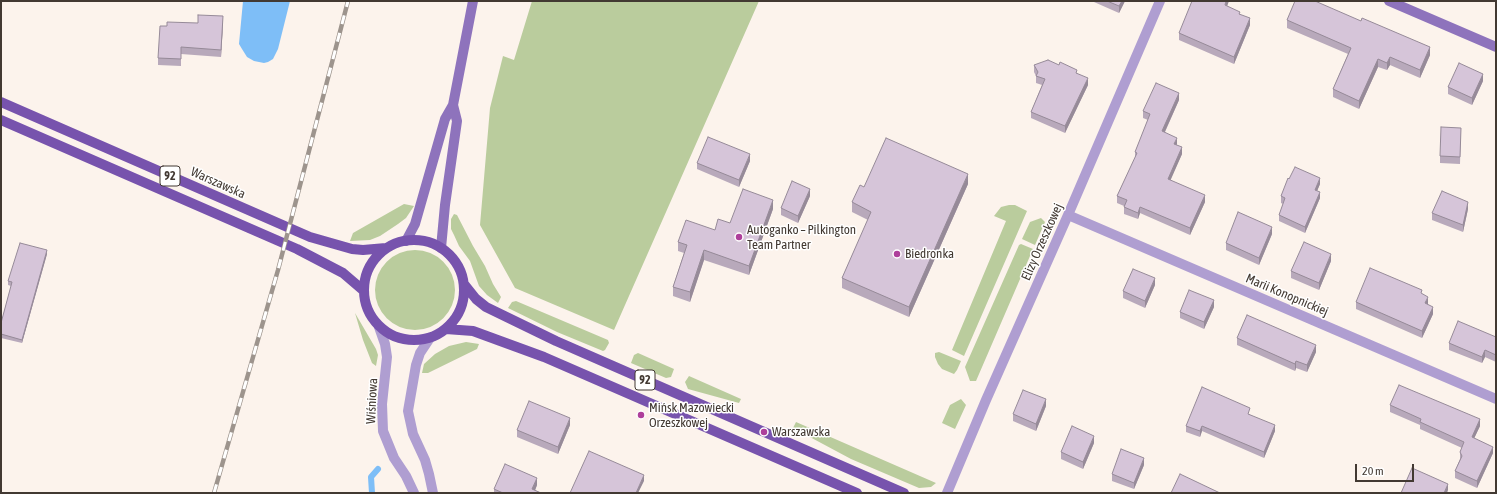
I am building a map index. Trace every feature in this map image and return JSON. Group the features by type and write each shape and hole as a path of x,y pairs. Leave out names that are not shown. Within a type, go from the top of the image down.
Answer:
{"main road":[{"name":"Warszawska","path":"1,102 310,236 352,249 363,250 386,248"},
{"name":"92","path":"1,120 298,249 343,273 364,292"},
{"name":"92","path":"414,240 428,242 441,248 452,257 460,270 464,284 464,299 460,313 450,326 438,336 422,340 407,341 392,336 379,327 370,315 364,300 364,285 368,270 376,258 386,248 399,242 406,241 414,240"},
{"name":"92","path":"464,284 476,299 486,307 556,341 904,493"},
{"name":"92","path":"446,329 473,331 544,357 857,493"}],"street":[{"path":"406,241 415,224 445,119 453,105 474,1"},
{"name":"Elizy Orzeszkowej","path":"947,493 1160,1"},
{"path":"1389,1 1496,47"},
{"path":"441,248 445,205 457,121 453,105"},
{"name":"Marii Konopnickiej","path":"1068,215 1496,399"},
{"name":"Wiśniowa","path":"379,327 385,344 387,357 382,404 383,431 394,458 406,476 414,493"},
{"path":"430,338 420,353 416,365 408,411 413,434 430,474 433,493"}],"green space":[{"path":"532,1 759,1 614,330 515,288 480,225 490,108 503,56 514,60"},
{"path":"404,204 414,206 406,218 398,224 380,236 370,240 350,241 353,233"},
{"path":"1015,205 1027,211 964,356 952,350 1006,221 994,216 1001,207"},
{"path":"454,214 457,215 501,297 498,303 487,295 479,286 470,261 459,246 451,229 451,219"},
{"path":"1041,218 1045,222 1035,245 1022,239 1030,222"},
{"path":"1021,244 1033,249 976,381 970,381 965,367 1019,245"},
{"path":"407,250 423,250 444,261 455,282 455,298 444,319 423,330 407,330 393,324 386,319 381,312 375,298 375,282 381,268 386,261 393,256"},
{"path":"516,301 608,340 609,343 603,351 557,332 508,308 512,302"},
{"path":"355,313 376,349 378,355 376,366 372,363"},
{"path":"466,342 479,344 477,349 428,373 422,373 424,364 435,354 449,346"},
{"path":"939,352 961,361 954,374 942,369 938,364 935,353"},
{"path":"638,353 674,369 671,377 666,378 631,363 634,355"},
{"path":"689,376 741,399 739,403 688,389 685,382"},
{"path":"961,399 966,405 955,429 942,423 950,405"},
{"path":"796,422 936,483 931,487 919,488 851,459 793,428"}],"water":[{"path":"243,1 290,1 278,49 273,59 268,62 264,63 254,61 247,57 239,44"}],"building":[{"path":"1107,1 1122,1 1119,6"},
{"path":"1192,1 1226,1 1225,5 1240,12 1239,14 1250,18 1234,57 1179,33"},
{"path":"1295,1 1315,1 1361,21 1362,18 1430,47 1420,70 1390,57 1387,63 1378,59 1359,101 1333,89 1351,48 1287,20"},
{"path":"198,15 223,16 221,50 181,47 181,59 158,58 160,26 167,26 167,22 198,23"},
{"path":"1048,60 1059,65 1060,62 1077,70 1076,73 1088,78 1065,126 1031,112 1045,79 1036,76 1038,72 1034,65"},
{"path":"1459,63 1483,74 1472,98 1448,87"},
{"path":"1156,83 1179,93 1162,131 1177,138 1174,144 1182,147 1168,179 1205,195 1190,228 1140,207 1138,213 1124,207 1127,200 1117,196 1137,153 1135,152 1150,114 1143,111"},
{"path":"1441,127 1461,128 1460,157 1440,156"},
{"path":"708,137 750,154 739,180 697,163"},
{"name":"Biedronka","path":"886,138 968,174 909,307 842,278 871,212 852,202 860,185 864,187"},
{"path":"1295,167 1320,178 1315,190 1320,192 1305,227 1279,215 1285,198 1281,196 1288,178 1289,179"},
{"path":"792,181 810,189 798,216 781,208"},
{"path":"743,189 773,200 749,266 704,250 690,292 673,287 687,245 678,242 686,220 715,230 718,219 730,223"},
{"path":"1442,191 1468,202 1463,225 1432,213"},
{"path":"1238,212 1272,227 1259,258 1226,243"},
{"path":"1304,242 1331,254 1319,283 1291,271"},
{"path":"20,243 47,250 22,340 1,334 1,323 12,282 8,281"},
{"path":"1370,268 1422,290 1421,293 1428,297 1425,303 1433,307 1422,331 1356,302"},
{"path":"1133,269 1155,278 1145,301 1123,291"},
{"path":"1189,290 1214,300 1204,322 1180,312"},
{"path":"1247,315 1316,345 1307,365 1296,361 1295,364 1237,338"},
{"path":"1458,321 1496,337 1496,355 1485,350 1482,357 1449,343"},
{"path":"1399,385 1480,419 1472,437 1493,447 1477,481 1455,471 1462,456 1460,452 1464,442 1420,422 1421,419 1390,405"},
{"path":"1202,387 1250,408 1248,414 1275,425 1264,452 1202,426 1200,431 1186,426"},
{"path":"1023,390 1046,399 1036,424 1013,414"},
{"path":"529,401 570,418 558,447 517,430"},
{"path":"1072,426 1094,436 1083,462 1061,452"},
{"path":"1121,449 1144,458 1134,483 1112,474"},
{"path":"589,451 644,475 636,493 570,493"},
{"path":"505,464 537,478 532,489 541,493 503,493 494,489"},
{"path":"1412,468 1448,484 1444,493 1401,493"},
{"path":"1180,474 1220,493 1171,493"}],"waterway":[{"path":"372,493 371,477 378,469"}],"railway":[{"path":"214,493 278,270 348,1"}],"place":[{"name":"Autoganko – Pilkington Team Partner","path":"739,237"},
{"name":"Biedronka","path":"897,254"},
{"name":"Mińsk Mazowiecki Orzeszkowej","path":"641,415"},
{"name":"Warszawska","path":"764,432"}]}
